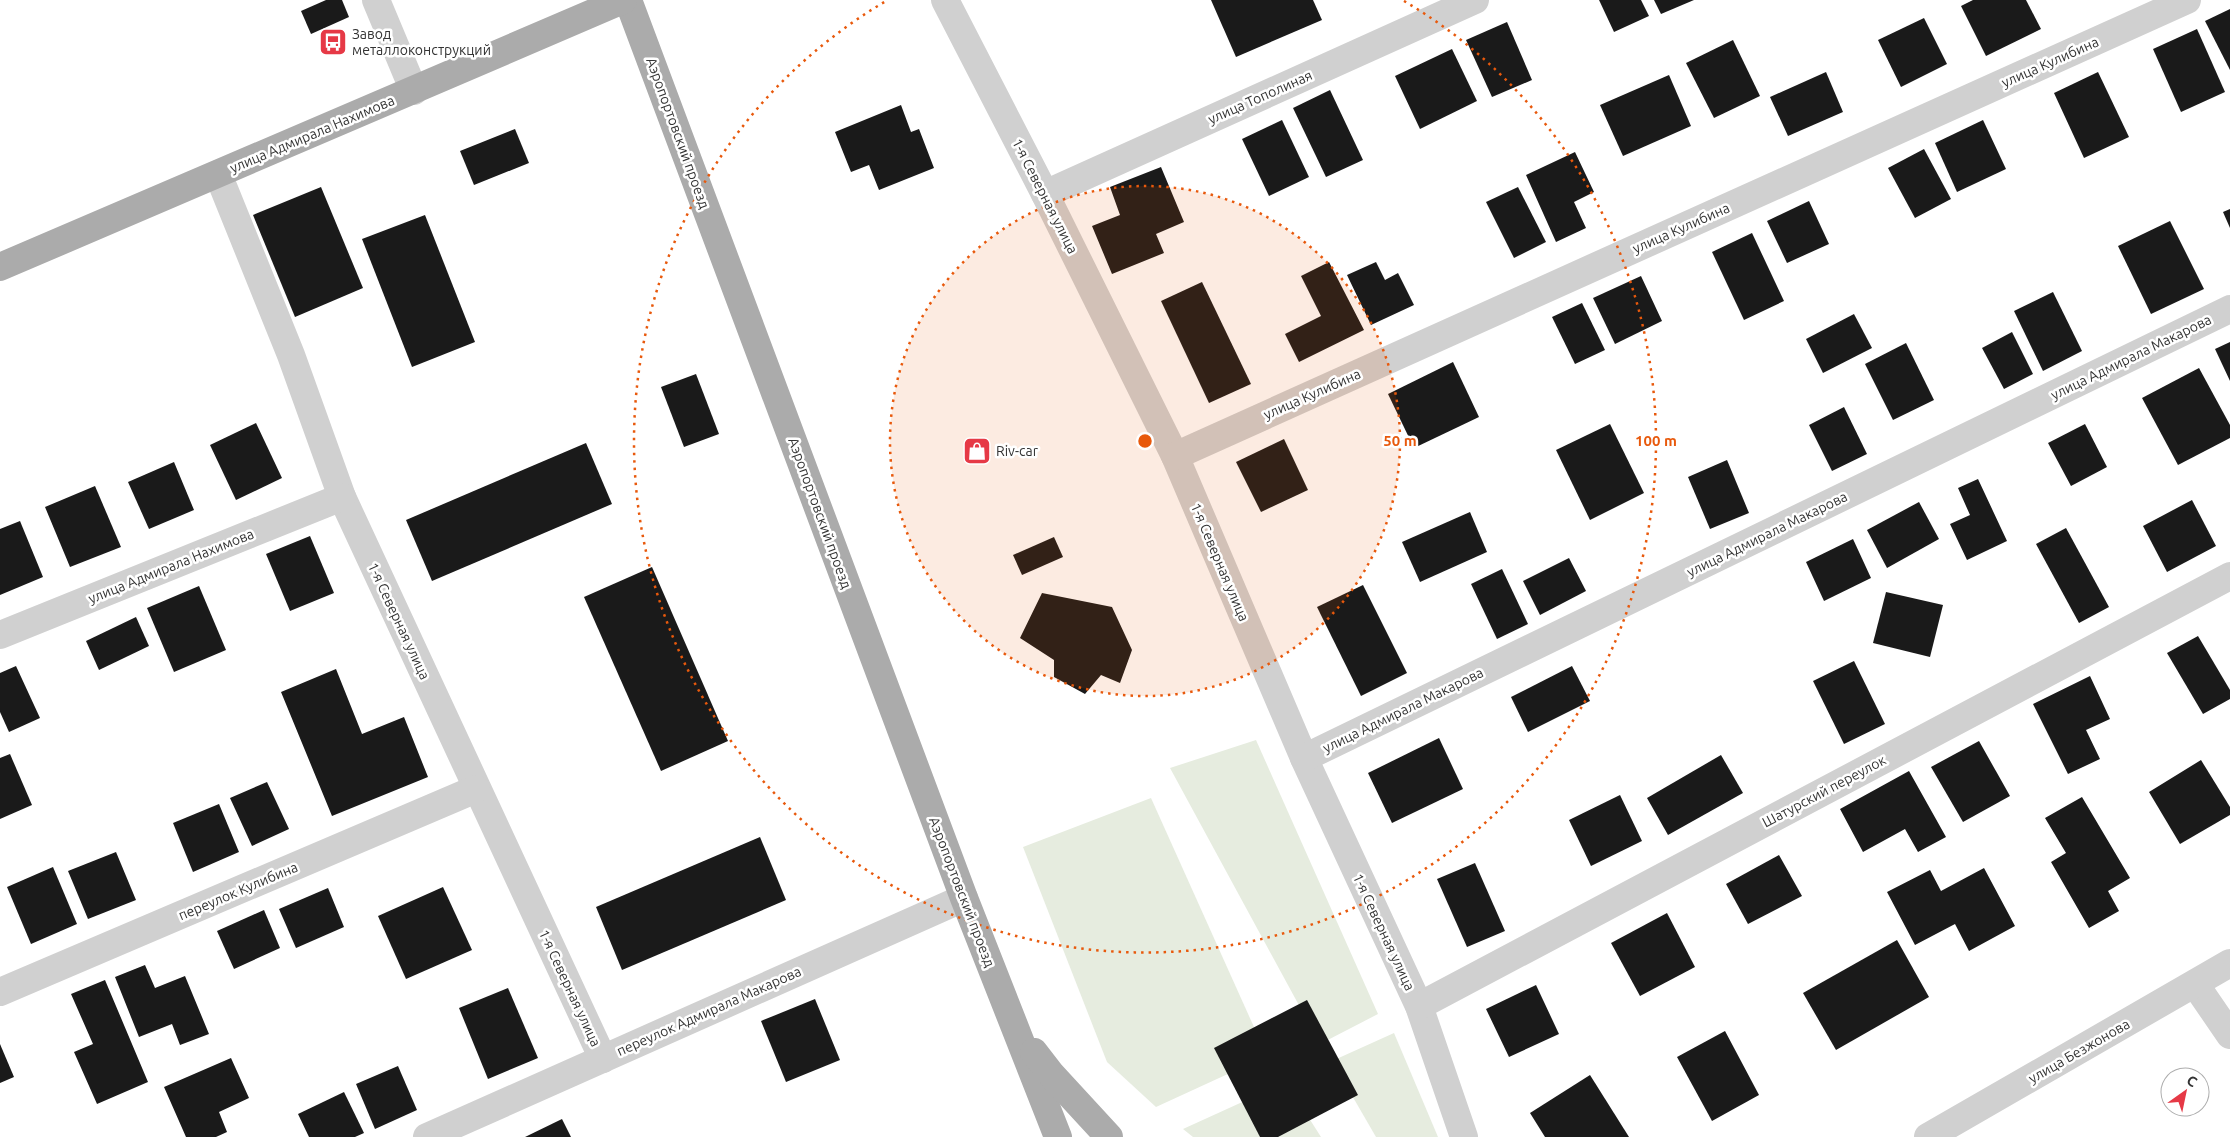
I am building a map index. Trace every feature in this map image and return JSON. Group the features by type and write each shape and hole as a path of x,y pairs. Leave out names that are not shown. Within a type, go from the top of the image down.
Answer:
{"main road":[{"name":"улица Адмирала Нахимова","path":"0,267 623,0"},
{"name":"Аэропортовский проезд","path":"628,0 964,898 1014,1024"},
{"path":"1014,1024 1058,1137"},
{"path":"1014,1024 1051,1074 1109,1137"}],"street":[{"path":"376,0 414,91"},
{"name":"1-я Северная улица","path":"945,0 1045,194 1175,456 1304,758 1419,1006 1464,1137"},
{"name":"улица Тополиная","path":"1045,194 1475,0"},
{"name":"улица Кулибина","path":"1175,456 2187,0"},
{"name":"1-я Северная улица","path":"218,174 291,355 342,497 476,789 603,1058"},
{"name":"улица Адмирала Макарова","path":"1304,758 2230,309"},
{"name":"улица Адмирала Нахимова","path":"0,635 342,497"},
{"name":"Шатурский переулок","path":"1419,1006 2230,576"},
{"name":"переулок Кулибина","path":"0,992 476,789"},
{"name":"переулок Адмирала Макарова","path":"427,1137 964,898"},
{"name":"улица Безжонова","path":"1928,1137 2230,963"},
{"path":"2195,984 2230,1035"}],"shaded area":[{"path":"1256,740 1378,1014 1320,1044 1170,768"},
{"path":"1151,798 1267,1056 1156,1107 1107,1062 1023,847"},
{"path":"1394,1033 1438,1137 1376,1137 1332,1061"},
{"path":"1286,1082 1321,1137 1193,1137 1183,1129"}],"building":[{"path":"326,0 342,0 349,17 311,34 301,11"},
{"path":"1211,0 1313,0 1322,20 1236,57"},
{"path":"1599,0 1641,0 1649,16 1614,32"},
{"path":"1654,0 1694,0 1661,14"},
{"path":"1973,0 2026,0 2041,29 1986,56 1961,6"},
{"path":"2230,9 2230,70 2205,21"},
{"path":"1924,18 1947,64 1901,87 1878,40"},
{"path":"1507,22 1532,80 1492,97 1466,40"},
{"path":"2197,29 2225,92 2181,112 2153,49"},
{"path":"1733,40 1760,96 1714,118 1686,63"},
{"path":"1452,49 1477,101 1420,129 1395,76"},
{"path":"1826,72 1843,112 1788,136 1770,97"},
{"path":"2098,72 2129,137 2084,158 2054,93"},
{"path":"1669,75 1691,126 1623,156 1600,105"},
{"path":"1330,90 1363,160 1326,177 1293,108"},
{"path":"901,105 911,132 919,129 934,168 879,190 869,165 851,172 835,132"},
{"path":"1282,120 1309,177 1269,196 1242,139"},
{"path":"1983,120 2006,169 1957,192 1935,143"},
{"path":"515,129 529,163 474,185 460,151"},
{"path":"1924,149 1951,199 1915,218 1888,168"},
{"path":"1575,152 1594,192 1574,202 1586,228 1556,242 1526,175"},
{"path":"1161,167 1184,222 1156,234 1164,253 1112,274 1092,226 1120,215 1110,187"},
{"path":"321,187 363,288 295,317 253,215"},
{"path":"1518,187 1546,242 1514,258 1486,202"},
{"path":"1809,201 1829,244 1787,263 1767,221"},
{"path":"2230,209 2230,228 2223,212"},
{"path":"425,215 475,342 412,367 362,239"},
{"path":"2170,221 2204,289 2151,314 2118,246"},
{"path":"1752,233 1784,301 1744,320 1712,252"},
{"path":"1329,262 1364,330 1299,362 1285,334 1321,316 1301,276"},
{"path":"1376,262 1385,280 1398,273 1414,305 1371,325 1347,275"},
{"path":"1641,276 1662,321 1615,344 1593,298"},
{"path":"1202,282 1251,384 1209,403 1161,301"},
{"path":"2053,292 2082,351 2043,371 2014,311"},
{"path":"1582,303 1605,350 1575,364 1552,317"},
{"path":"1854,314 1872,348 1823,373 1806,339"},
{"path":"2012,332 2033,374 2004,389 1982,348"},
{"path":"2230,342 2230,381 2215,349"},
{"path":"1906,343 1934,400 1893,420 1865,364"},
{"path":"1453,362 1479,417 1414,448 1388,394"},
{"path":"2199,368 2230,425 2230,438 2178,465 2142,398"},
{"path":"696,374 719,434 684,447 661,387"},
{"path":"1844,407 1867,454 1832,471 1809,425"},
{"path":"256,423 282,478 236,500 210,445"},
{"path":"1610,424 1644,493 1590,520 1556,450"},
{"path":"2085,424 2107,467 2071,486 2048,443"},
{"path":"1284,439 1308,490 1261,512 1236,462"},
{"path":"586,443 612,504 432,581 406,520"},
{"path":"1727,460 1749,513 1710,529 1688,477"},
{"path":"174,462 194,510 149,529 128,482"},
{"path":"1978,479 2007,541 1967,560 1950,524 1970,515 1958,488"},
{"path":"95,486 121,547 70,567 45,507"},
{"path":"2192,500 2216,546 2167,572 2143,526"},
{"path":"1919,502 1939,539 1887,568 1867,530"},
{"path":"1470,512 1487,552 1420,582 1402,542"},
{"path":"20,521 43,577 0,595 0,529"},
{"path":"2066,528 2109,607 2079,623 2036,544"},
{"path":"310,536 334,593 290,611 266,554"},
{"path":"1054,537 1063,557 1022,575 1013,555"},
{"path":"1853,539 1871,578 1824,601 1806,562"},
{"path":"1569,558 1586,591 1540,615 1523,581"},
{"path":"652,567 728,741 661,771 584,597"},
{"path":"1502,569 1528,624 1497,639 1471,584"},
{"path":"1363,585 1407,673 1361,696 1317,607"},
{"path":"199,586 226,650 174,672 147,608"},
{"path":"1886,592 1943,605 1930,657 1873,643"},
{"path":"1042,593 1112,607 1132,650 1120,683 1101,675 1085,694 1054,677 1054,660 1020,638"},
{"path":"136,617 149,646 99,670 86,641"},
{"path":"2198,636 2230,690 2230,699 2203,714 2167,653"},
{"path":"1854,661 1885,724 1844,744 1813,681"},
{"path":"16,666 40,718 9,732 0,712 0,673"},
{"path":"1572,666 1590,701 1528,732 1511,697"},
{"path":"336,669 362,734 404,717 428,777 332,816 281,692"},
{"path":"2090,676 2110,719 2086,730 2100,759 2068,774 2033,704"},
{"path":"1439,738 1463,789 1392,823 1368,773"},
{"path":"1979,741 2010,796 1963,822 1931,767"},
{"path":"10,754 32,805 0,819 0,758"},
{"path":"1721,755 1743,793 1668,835 1647,798"},
{"path":"2201,760 2230,807 2230,815 2180,844 2149,792"},
{"path":"1909,771 1946,837 1918,852 1905,829 1863,852 1840,809"},
{"path":"267,782 289,829 252,846 230,798"},
{"path":"1620,795 1642,841 1591,866 1569,820"},
{"path":"2082,797 2130,878 2108,891 2119,911 2089,928 2051,862 2066,853 2045,818"},
{"path":"219,804 239,852 193,872 173,823"},
{"path":"760,837 786,900 622,970 596,907"},
{"path":"116,852 136,900 88,919 68,871"},
{"path":"1779,855 1802,896 1748,924 1726,884"},
{"path":"1475,863 1505,931 1467,947 1437,879"},
{"path":"53,867 77,924 31,944 7,887"},
{"path":"1984,868 2015,926 1969,951 1955,924 1915,945 1887,892 1930,870 1941,891"},
{"path":"443,887 472,950 406,979 378,916"},
{"path":"328,888 344,927 296,948 279,909"},
{"path":"264,910 280,948 234,969 217,931"},
{"path":"1667,913 1695,967 1640,996 1611,943"},
{"path":"1897,940 1929,997 1836,1050 1803,993"},
{"path":"145,965 155,988 185,976 209,1034 180,1045 172,1024 139,1037 115,977"},
{"path":"105,980 148,1082 97,1104 74,1052 93,1044 71,994"},
{"path":"1536,985 1559,1034 1509,1057 1486,1009"},
{"path":"508,988 538,1058 488,1079 459,1008"},
{"path":"815,999 840,1060 786,1082 761,1021"},
{"path":"1307,1000 1358,1095 1278,1137 1260,1137 1214,1048"},
{"path":"1725,1031 1759,1095 1712,1121 1677,1057"},
{"path":"0,1044 14,1077 0,1083"},
{"path":"231,1058 249,1098 219,1112 227,1132 216,1137 186,1137 164,1087"},
{"path":"398,1066 417,1110 375,1129 356,1084"},
{"path":"1590,1075 1629,1137 1545,1137 1530,1113"},
{"path":"344,1092 364,1133 355,1137 309,1137 298,1114"},
{"path":"562,1119 571,1137 525,1137"}],"place":[{"name":"Завод металлоконструкций","path":"333,42"},
{"name":"Riv-car","path":"977,451"}]}
